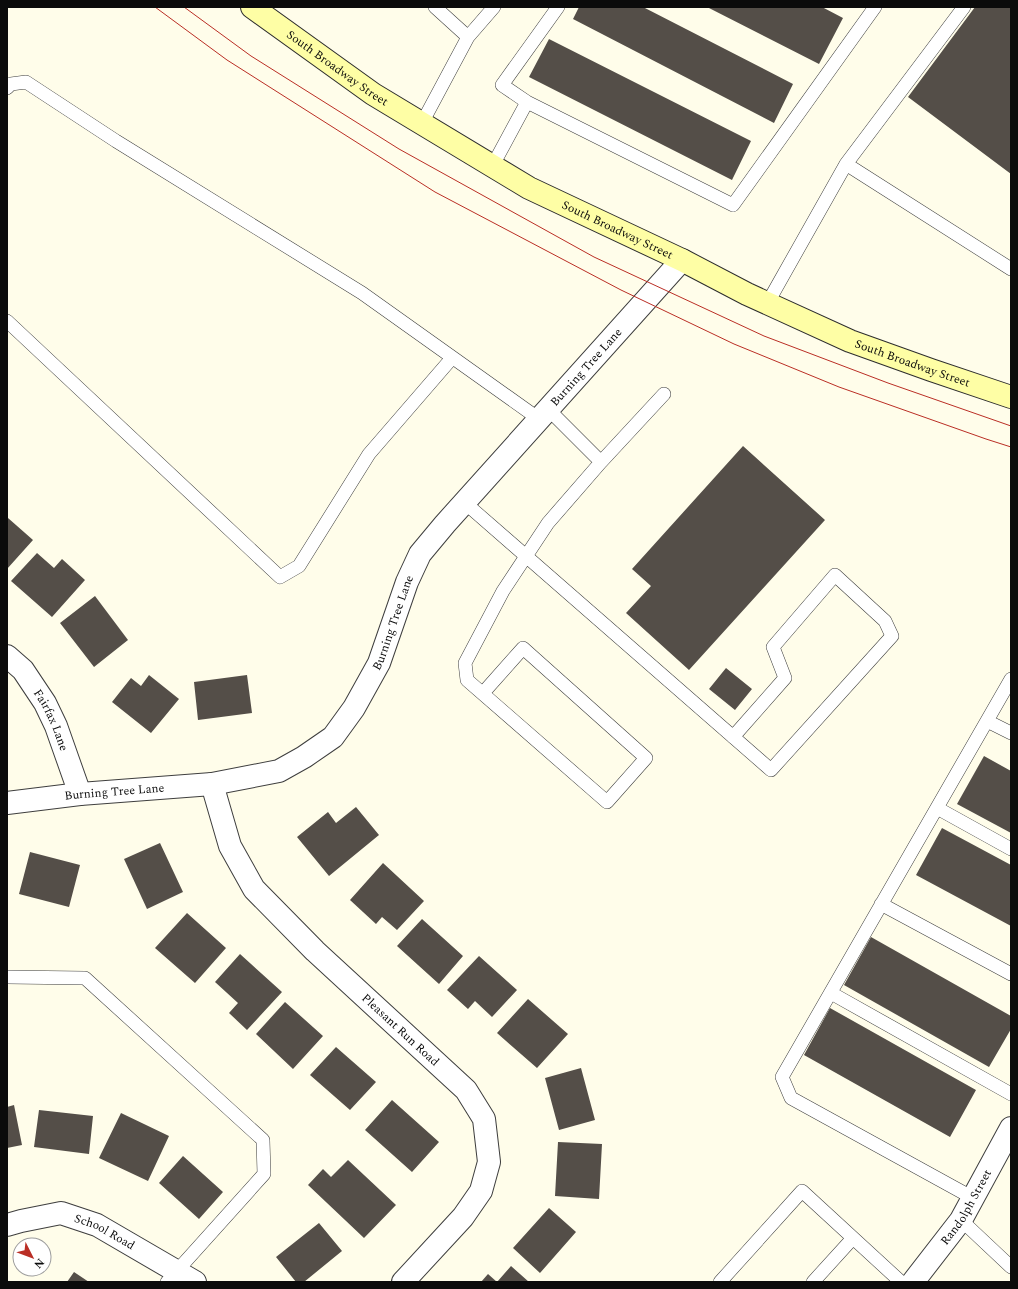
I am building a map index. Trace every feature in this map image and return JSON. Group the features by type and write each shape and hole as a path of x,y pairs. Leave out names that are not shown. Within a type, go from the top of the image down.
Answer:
{"street":[{"name":"South Broadway Street","path":"252,7 373,94 529,188 682,260 767,304 850,341 1011,397"},
{"name":"Burning Tree Lane","path":"7,803 80,794 212,784 279,771 304,757 333,737 354,708 379,663 407,582 420,554 464,502 682,260"},
{"name":"Fairfax Lane","path":"7,656 23,670 45,703 56,726 80,794"},
{"name":"Pleasant Run Road","path":"212,784 230,846 254,889 315,951 466,1090 484,1119 489,1162 481,1192 463,1217 403,1282"},
{"name":"Randolph Street","path":"913,1282 961,1220 1011,1128"},
{"name":"School Road","path":"7,1225 61,1213 97,1225 180,1278"}],"lane":[{"path":"435,7 468,37"},
{"path":"422,123 468,37 494,7"},
{"path":"558,7 502,85 527,102 733,206 875,7"},
{"path":"767,304 846,164 964,7"},
{"path":"7,88 12,84 26,82 116,141 362,293 452,358 543,414 601,462"},
{"path":"493,165 527,102"},
{"path":"846,164 1011,269"},
{"path":"7,321 280,577 299,566 370,454 452,358"},
{"path":"483,693 523,648 646,758 606,802 467,680 465,663 503,591 548,523 601,462 664,394"},
{"path":"464,502 733,737 771,770 892,636 885,621 835,575 773,647 785,678 733,737"},
{"path":"973,1198 791,1098 782,1077 1011,679"},
{"path":"987,721 1011,733"},
{"path":"937,808 1011,849"},
{"path":"881,904 1011,974"},
{"path":"7,977 85,978 263,1140 264,1174 180,1278"},
{"path":"831,992 1011,1094"},
{"path":"720,1282 802,1191 901,1282"},
{"path":"961,1220 1011,1267"},
{"path":"813,1282 853,1238"}],"building":[{"path":"579,7 643,7 793,84 774,123 573,19"},
{"path":"707,7 822,7 843,18 819,64"},
{"path":"975,7 1011,7 1011,174 908,97"},
{"path":"549,39 751,141 732,180 529,77"},
{"path":"743,446 825,520 689,670 626,613 651,586 632,569"},
{"path":"8,518 33,540 7,569 7,519"},
{"path":"37,553 54,568 62,559 85,580 52,617 11,581"},
{"path":"95,596 128,640 94,667 60,623"},
{"path":"726,668 752,689 735,710 709,689"},
{"path":"149,675 179,699 151,733 112,702 131,678 141,686"},
{"path":"247,675 252,713 198,720 194,682"},
{"path":"984,756 1011,771 1011,833 957,804"},
{"path":"356,807 379,835 329,876 297,837 328,812 336,823"},
{"path":"942,828 1011,865 1011,926 916,875"},
{"path":"160,843 183,892 147,909 124,859"},
{"path":"30,852 80,865 69,907 19,894"},
{"path":"383,863 424,901 397,930 382,917 376,924 350,900"},
{"path":"187,913 226,948 195,983 155,948"},
{"path":"422,919 463,956 439,984 397,946"},
{"path":"871,937 1011,1016 1011,1029 989,1067 844,985"},
{"path":"240,954 282,992 247,1030 229,1013 238,1003 215,982"},
{"path":"479,956 517,990 492,1017 475,1001 468,1009 447,990"},
{"path":"528,999 568,1034 537,1068 497,1033"},
{"path":"285,1002 323,1036 293,1069 256,1034"},
{"path":"830,1008 976,1090 950,1137 804,1055"},
{"path":"336,1047 376,1082 350,1110 310,1075"},
{"path":"581,1068 595,1120 559,1130 545,1078"},
{"path":"392,1100 439,1142 412,1172 365,1130"},
{"path":"14,1105 22,1145 7,1148 7,1107"},
{"path":"39,1110 93,1116 89,1154 34,1147"},
{"path":"121,1113 169,1136 148,1181 99,1158"},
{"path":"558,1142 602,1144 599,1199 555,1196"},
{"path":"183,1156 223,1192 199,1219 159,1183"},
{"path":"348,1160 396,1205 364,1238 308,1185 323,1169 331,1177"},
{"path":"549,1208 576,1232 540,1273 513,1248"},
{"path":"319,1223 342,1251 304,1282 296,1282 276,1257"},
{"path":"511,1266 529,1282 497,1282"},
{"path":"74,1272 89,1282 67,1282"},
{"path":"488,1274 497,1282 481,1282"}],"tram line":[{"path":"155,7 227,60 435,192 621,290 734,344 839,387 1011,447"},
{"path":"184,7 251,56 399,149 594,257 764,336 888,383 1011,426"}]}
